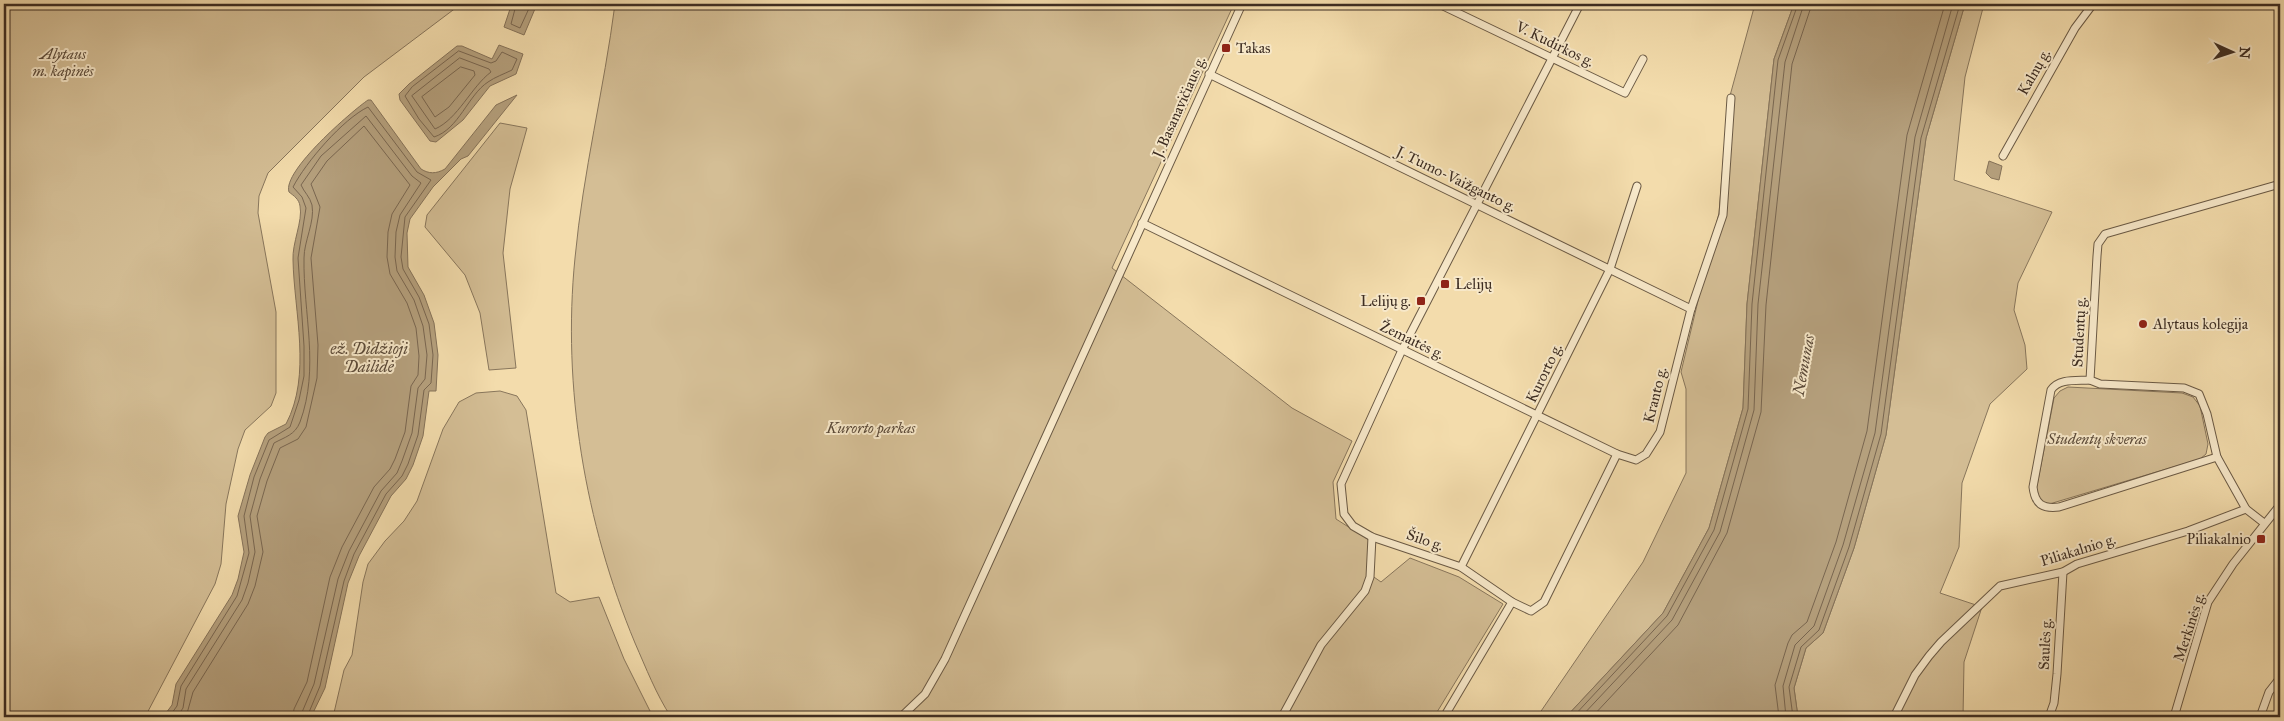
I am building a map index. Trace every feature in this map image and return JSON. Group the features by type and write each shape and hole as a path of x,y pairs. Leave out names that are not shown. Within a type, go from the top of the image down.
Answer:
{"street":[{"name":"J. Basanavičiaus g.","path":"901,717 925,694 945,658 1242,4"},
{"name":"V. Kudirkos g.","path":"1439,4 1626,93 1643,59"},
{"path":"1402,350 1580,4"},
{"name":"Kalnų g.","path":"2003,156 2075,28 2093,4"},
{"name":"J. Tumo-Vaižganto g.","path":"1209,74 1691,308"},
{"name":"Kranto g.","path":"1617,454 1636,460 1646,454 1660,432 1691,308 1723,215 1731,98"},
{"name":"Studentų g.","path":"2246,509 2217,457 2207,414 2202,400 2195,392 2184,388 2100,384 2090,380 2098,244 2105,234 2280,184"},
{"name":"Kurorto g.","path":"1461,567 1610,269 1638,186"},
{"name":"Žemaitės g.","path":"1142,223 1617,454"},
{"name":"Šilo g.","path":"1402,350 1344,474 1341,484 1344,514 1353,526 1372,537 1461,567 1512,602"},
{"path":"2090,380 2058,383 2051,390 2033,487 2034,498 2039,505 2048,509 2059,508 2217,457"},
{"path":"1444,717 1512,602 1532,611 1544,602 1617,454"},
{"name":"Merkinės g.","path":"2174,717 2208,602 2219,583 2264,523 2280,505"},
{"path":"2246,509 2264,523"},
{"name":"Piliakalnio g.","path":"1894,717 1915,675 1929,656 2000,586 2063,572 2077,564 2188,532 2246,509"},
{"path":"1282,717 1320,645 1365,590 1370,577 1372,537"},
{"name":"Saulės g.","path":"2049,717 2054,704 2057,674 2063,572"},
{"path":"2260,717 2269,692 2280,678"}],"green space":[{"name":"Alytaus m. kapinės","path":"4,4 461,4 364,77 268,173 259,196 258,213 276,312 276,393 271,406 245,430 238,449 226,504 221,564 215,584 145,717 4,717"},
{"name":"Kurorto parkas","path":"615,4 1234,4 1112,268 1292,408 1352,441 1333,482 1336,519 1369,540 1371,575 1381,582 1410,558 1459,577 1503,604 1434,717 671,717 656,690 635,643 603,550 581,454 575,405 572,307 575,258 583,194"},
{"path":"1755,4 1794,4 1774,59 1747,304 1743,408 1709,528 1663,613 1566,717 1537,717 1643,562 1686,473 1686,389 1681,372 1719,213 1728,103"},
{"path":"1965,4 1984,4 1965,77 1954,180 2052,212 2018,283 2014,310 2025,345 2027,369 1990,404 1962,483 1959,547 1940,593 1982,607 1964,662 1963,717 1798,717 1794,688 1806,648 1823,633 1854,548 1886,435 1926,138"},
{"path":"500,123 527,128 510,189 503,253 516,368 489,370 480,313 465,275 425,227 427,215"},
{"name":"Studentų skveras","path":"2068,387 2182,393 2193,397 2200,406 2208,444 2206,454 2200,459 2046,505 2040,501 2036,491 2054,398 2060,391"},
{"path":"500,391 517,396 526,410 556,593 570,602 599,597 624,659 653,717 333,717 344,670 352,655 363,582 368,564 385,541 404,521 417,501 443,429 459,402 476,393"}],"water":[{"path":"508,4 537,4 524,35 504,27 510,9"},
{"name":"Nemunas","path":"1794,4 1965,4 1926,138 1886,435 1854,548 1823,633 1806,648 1794,688 1798,717 1566,717 1663,613 1709,528 1743,408 1747,304 1774,59"},
{"path":"499,45 523,54 516,74 490,86 463,120 436,142 430,141 400,100 399,94 457,46 462,46 492,59"},
{"name":"ež. Didžioji Dailidė","path":"517,95 468,156 461,159 433,187 410,219 407,233 408,267 424,295 434,323 438,355 436,391 429,391 423,436 413,465 406,479 391,496 359,556 348,583 325,688 311,717 163,717 172,705 176,684 232,595 244,552 238,516 250,475 265,437 268,433 286,424 294,405 298,385 300,343 293,253 301,212 299,201 289,192 290,182 296,170 334,128 360,106 371,100 421,169 430,173 439,172 445,169 496,105"},
{"path":"1989,161 2002,166 1999,180 1991,178 1986,173"}],"place":[{"name":"Takas","path":"1226,48"},
{"name":"Lelijų","path":"1445,284"},
{"name":"Lelijų g.","path":"1421,301"},
{"name":"Alytaus kolegija","path":"2143,324"},
{"name":"Piliakalnio","path":"2261,539"}]}
